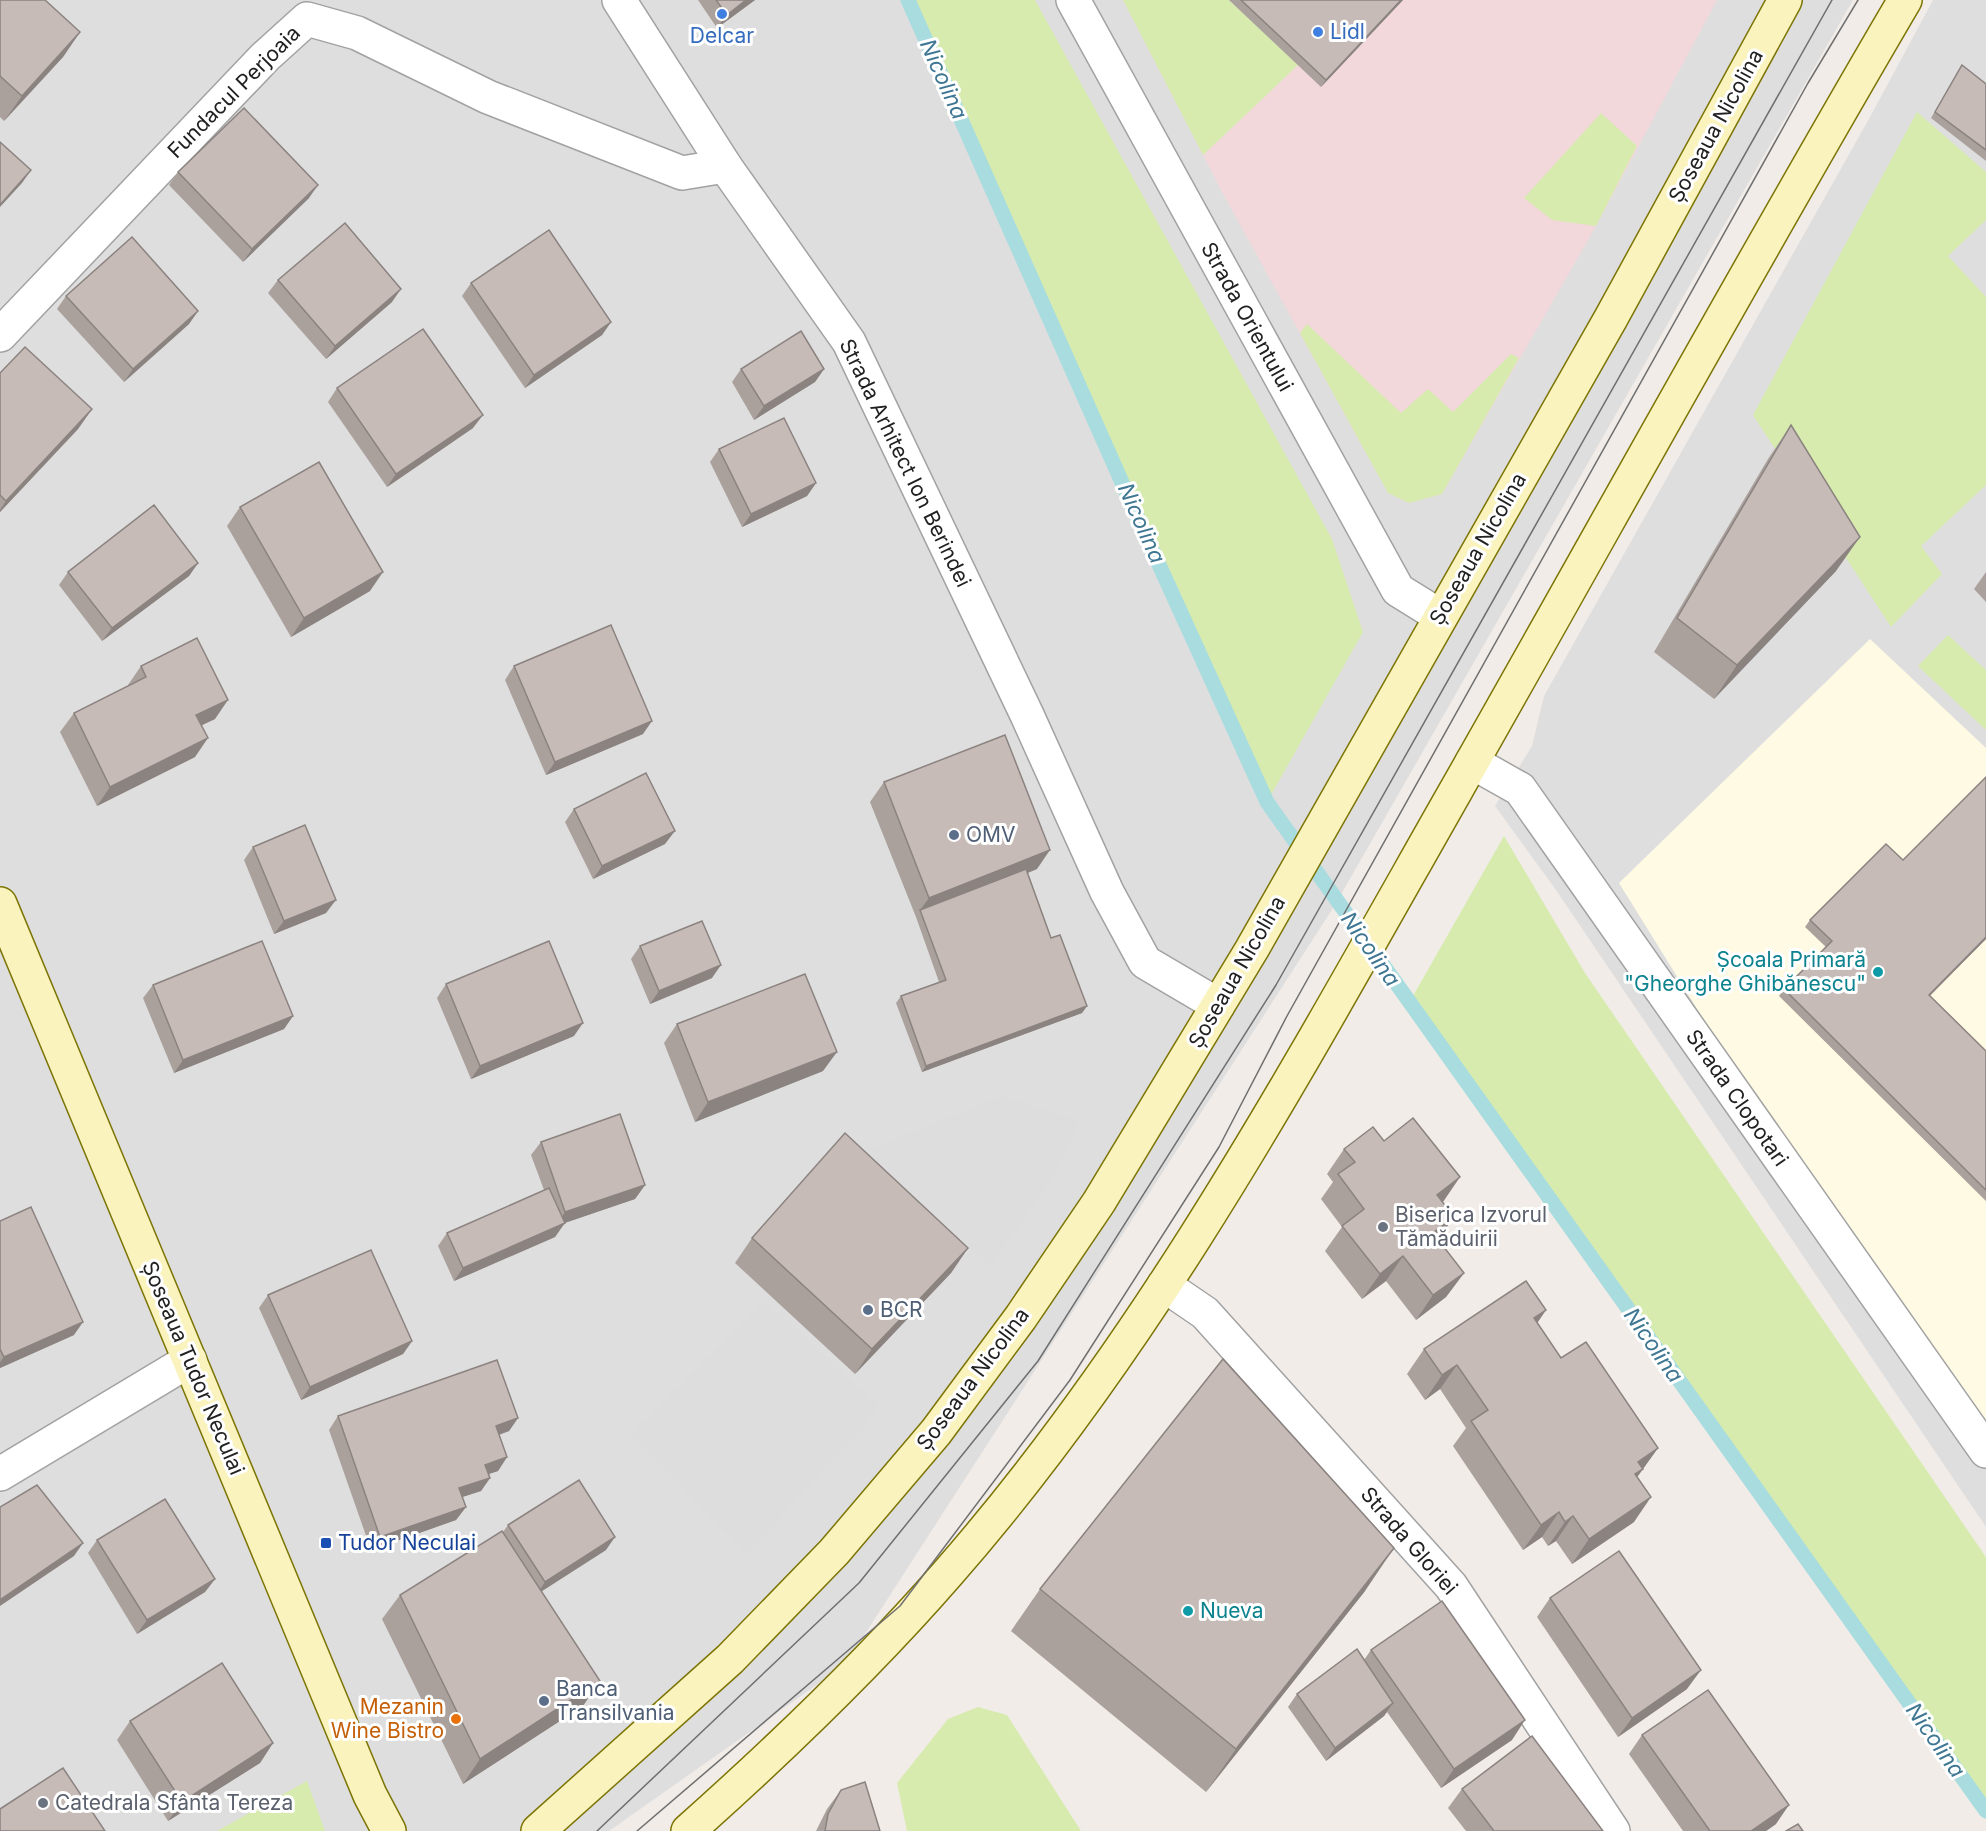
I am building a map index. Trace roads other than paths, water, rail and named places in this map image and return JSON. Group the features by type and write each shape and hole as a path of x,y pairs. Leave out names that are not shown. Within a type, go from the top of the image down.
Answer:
{"main road":[{"name":"Șoseaua Nicolina","path":"538,1831 730,1659 834,1552 936,1432 1021,1317 1099,1203 1252,949 1611,318 1785,0"},
{"path":"688,1831 736,1788 874,1653 950,1572 1095,1385 1164,1285 1311,1046 1905,0"},
{"name":"Șoseaua Tudor Neculai","path":"3,917 370,1795 389,1831"}],"street":[{"name":"Strada Arhitect Ion Berindei","path":"619,0 725,166 849,342 1027,715 1107,891 1145,962 1218,1005"},
{"name":"Strada Orientului","path":"1073,0 1398,590 1440,616"},
{"name":"Fundacul Perjoaia","path":"0,335 265,57 307,19 357,33 488,97 682,173 725,166"},
{"name":"Strada Clopotari","path":"1472,762 1520,789 1986,1451"},
{"name":"Strada Gloriei","path":"1164,1285 1205,1313 1450,1586 1613,1831"},
{"path":"0,1474 190,1360"}],"waterway":[{"name":"Nicolina","path":"908,0 1136,514 1267,802 1986,1811"}],"tram line":[{"path":"597,1831 859,1583 1038,1361 1276,985 1832,0"},
{"path":"637,1831 900,1606 1070,1380 1219,1147 1287,1016 1808,83 1858,0"}],"place":[{"name":"Delcar","path":"722,14"},
{"name":"Lidl","path":"1318,32"},
{"name":"OMV","path":"954,835"},
{"name":"Școala Primară \"Gheorghe Ghibănescu\"","path":"1878,972"},
{"name":"Biserica Izvorul Tămăduirii","path":"1383,1227"},
{"name":"BCR","path":"868,1310"},
{"name":"Tudor Neculai","path":"326,1543"},
{"name":"Nueva","path":"1188,1611"},
{"name":"Banca Transilvania","path":"544,1701"},
{"name":"Mezanin Wine Bistro","path":"456,1719"},
{"name":"Catedrala Sfânta Tereza","path":"43,1803"}]}
